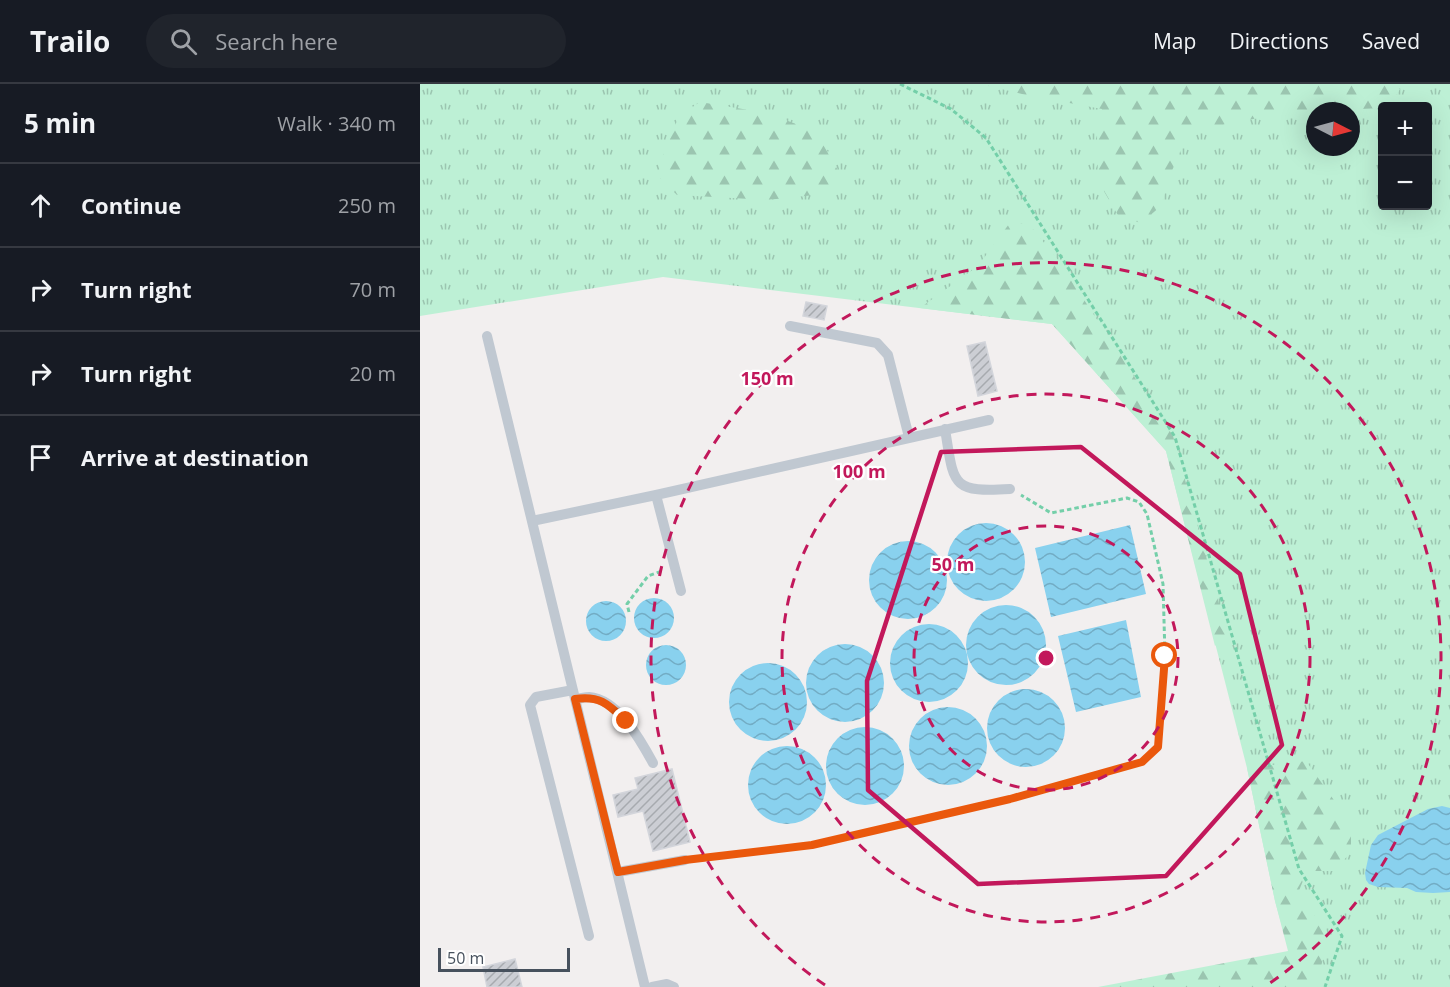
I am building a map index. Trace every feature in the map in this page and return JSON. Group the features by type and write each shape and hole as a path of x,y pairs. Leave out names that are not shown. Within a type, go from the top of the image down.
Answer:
{"lane":[{"path":"790,326 877,343 888,355 909,437"},
{"path":"487,336 645,987"},
{"path":"532,521 989,420"},
{"path":"945,429 954,478 965,487 981,491 1010,489"},
{"path":"656,495 681,591"},
{"path":"589,936 531,705 536,697 574,694 602,701 626,721 653,763"},
{"path":"618,872 685,860"},
{"path":"652,987 667,984 675,987"}],"path":[{"path":"900,84 951,109 986,138 1175,437 1299,869 1342,936 1325,987"},
{"path":"685,860 812,845 1010,799 1142,762 1158,747 1165,656 1163,584 1147,514 1139,502 1127,498 1051,513 1010,489"},
{"path":"629,612 627,604 648,576 675,567"}],"highlighted area":[{"path":"1081,447 1240,574 1282,745 1166,876 978,884 868,790 867,681 941,452"}],"green space":[{"path":"420,84 1450,84 1450,987 1299,987 1275,901 1247,768 1166,451 1052,324 663,277 420,316"},
{"path":"980,84 1212,84 1239,88 1276,84 1390,84 1400,89 1392,102 1378,102 1378,108 1360,109 1360,102 1306,102 1306,114 1264,117 1189,131 1171,173 1161,206 1141,223 1119,217 1098,181 1097,134 1102,109"},
{"path":"700,102 767,113 817,132 842,178 824,194 767,200 677,195 660,178 660,163 679,116"},
{"path":"1028,223 1058,260 1173,436 1227,633 1215,646 1166,451 1052,324 920,308 978,266 1009,224"},
{"path":"1306,761 1351,824 1351,852 1334,871 1307,871 1298,893 1328,933 1317,987 1098,987 1288,951 1247,768"}],"water":[{"path":"986,523 1001,526 1014,534 1022,547 1025,562 1022,577 1014,590 1001,598 986,601 971,598 958,590 950,577 947,562 950,547 958,534 971,526"},
{"path":"1130,525 1146,594 1051,617 1035,548"},
{"path":"908,541 923,544 936,552 944,565 947,580 944,595 936,608 923,616 908,619 893,616 880,608 872,595 869,580 872,565 880,552 893,544"},
{"path":"654,598 662,599 668,604 673,610 673,626 668,632 662,637 654,638 646,637 640,632 635,626 634,618 635,610 640,604 646,599"},
{"path":"606,601 614,602 620,607 625,613 625,629 620,635 614,640 606,641 598,640 592,635 587,629 586,621 587,613 592,607 598,602"},
{"path":"1006,605 1021,608 1034,617 1043,630 1046,645 1043,660 1034,673 1021,682 1006,685 991,682 978,673 969,660 966,645 969,630 978,617 991,608"},
{"path":"1126,620 1141,697 1076,712 1058,636"},
{"path":"929,624 944,627 957,635 965,648 968,663 965,678 957,691 944,699 929,702 914,699 901,691 893,678 890,663 893,648 901,635 914,627"},
{"path":"845,644 860,647 873,655 881,668 884,683 881,698 873,711 860,719 845,722 830,719 817,711 809,698 806,683 809,668 817,655 830,647"},
{"path":"666,645 674,646 680,651 685,657 685,673 680,679 674,684 666,685 658,684 652,679 647,673 646,665 647,657 652,651 658,646"},
{"path":"768,663 783,666 796,674 804,687 807,702 804,717 796,730 783,738 768,741 753,738 740,730 732,717 729,702 732,687 740,674 753,666"},
{"path":"1026,689 1041,692 1054,700 1062,713 1065,728 1062,743 1054,756 1041,764 1026,767 1011,764 998,756 990,743 987,728 990,713 998,700 1011,692"},
{"path":"948,707 963,710 976,718 984,731 987,746 984,761 976,774 963,782 948,785 933,782 920,774 912,761 909,746 912,731 920,718 933,710"},
{"path":"865,727 880,730 893,738 901,751 904,766 901,781 893,794 880,802 865,805 850,802 837,794 829,781 826,766 829,751 837,738 850,730"},
{"path":"787,746 802,749 815,757 823,770 826,785 823,800 815,813 802,821 787,824 772,821 759,813 751,800 748,785 751,770 759,757 772,749"},
{"path":"1442,806 1450,808 1450,892 1416,892 1407,888 1378,887 1369,884 1365,873 1371,845 1378,835 1428,809"}],"building":[{"path":"806,302 827,306 824,320 803,316"},
{"path":"985,342 997,391 978,396 967,346"},
{"path":"672,769 690,842 653,851 643,811 618,817 613,795 638,789 635,778"},
{"path":"515,959 522,987 487,987 483,967"}],"route":[{"path":"626,721 602,701 588,697 575,699 618,872 685,860 812,845 1010,799 1142,762 1158,747 1165,656"}]}
